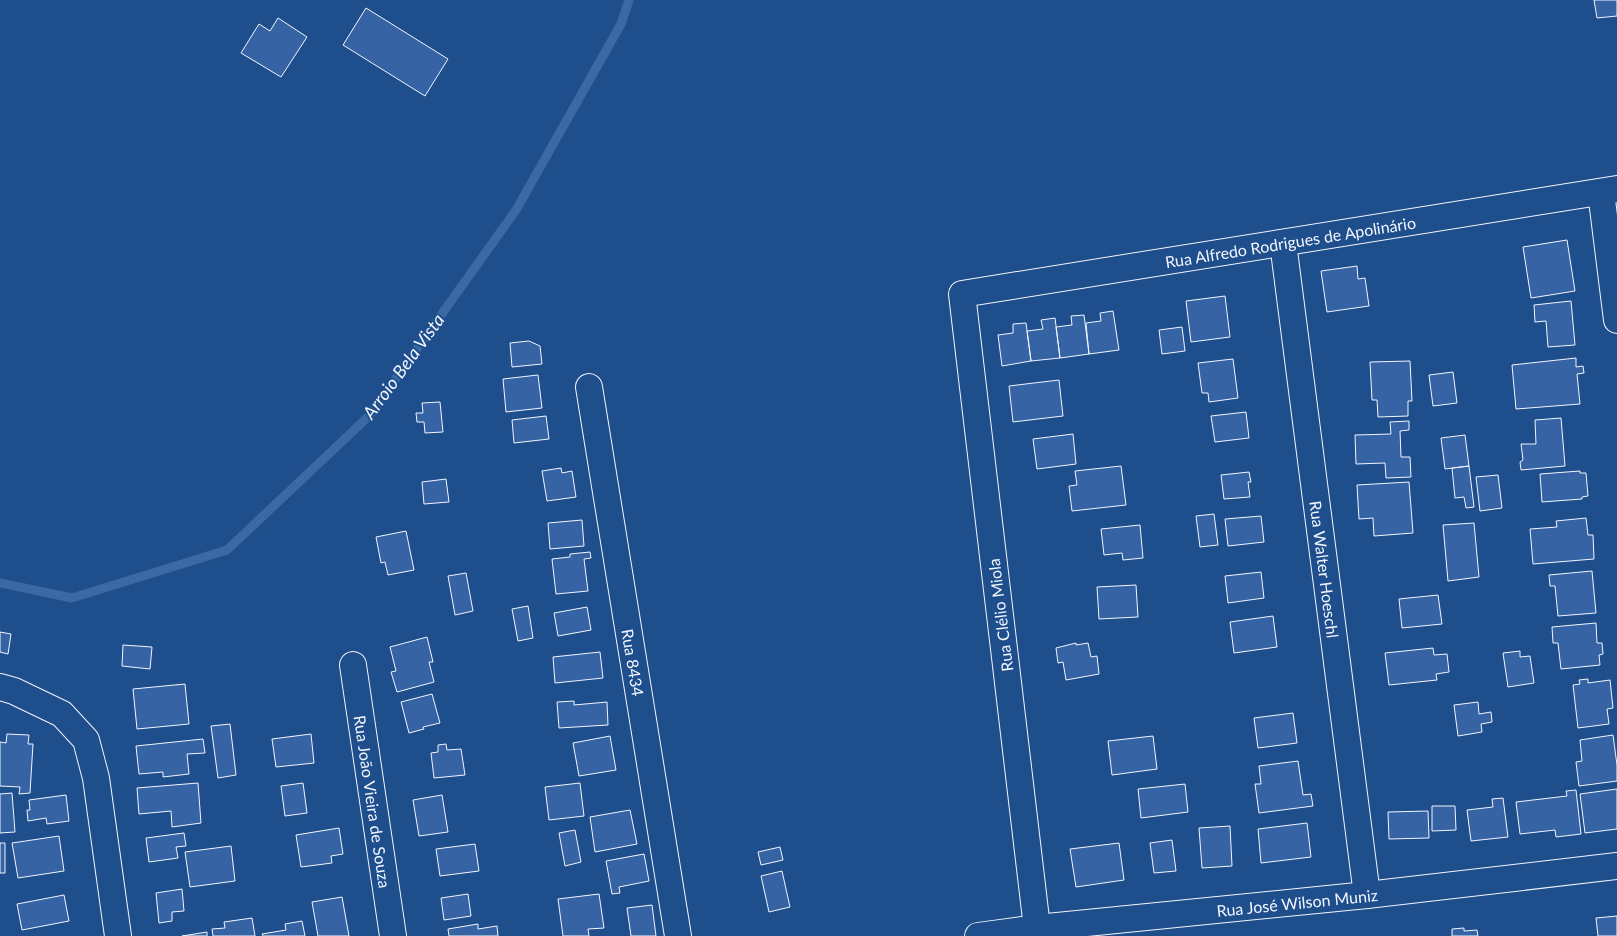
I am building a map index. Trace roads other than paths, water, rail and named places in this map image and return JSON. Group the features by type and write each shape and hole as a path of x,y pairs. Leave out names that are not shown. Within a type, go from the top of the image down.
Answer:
{"street":[{"name":"Rua Alfredo Rodrigues de Apolinário","path":"962,294 1609,190"},
{"path":"1609,190 1617,320"},
{"name":"Rua Walter Hoeschl","path":"1283,243 1367,895"},
{"name":"Rua Clélio Miola","path":"962,294 1037,932"},
{"name":"Rua 8434","path":"589,387 678,936"},
{"name":"Rua João Vieira de Souza","path":"353,666 393,936"},
{"path":"0,686 62,714 86,740 96,778 118,936"},
{"name":"Rua José Wilson Muniz","path":"978,936 1037,932 1617,866"}],"waterway":[{"name":"Arroio Bela Vista","path":"0,583 72,598 227,550 369,416 516,210 621,24 629,0"}]}
